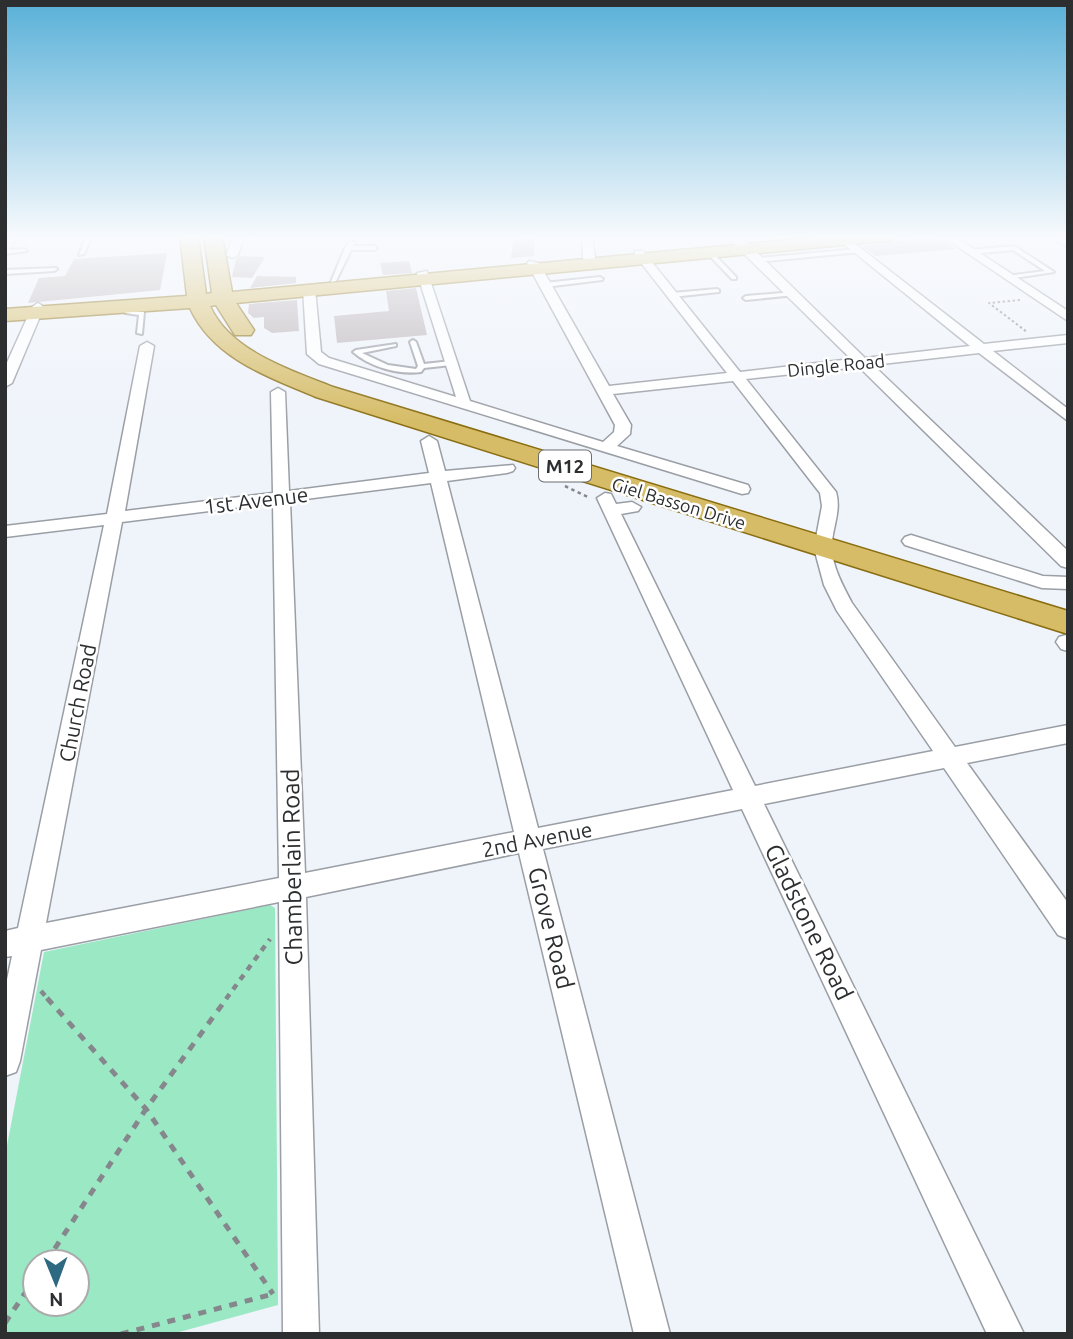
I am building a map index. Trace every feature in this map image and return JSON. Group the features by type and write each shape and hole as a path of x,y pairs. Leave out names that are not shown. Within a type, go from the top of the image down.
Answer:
{"main road":[{"path":"5,313 132,298"},
{"path":"37,310 71,310 153,298"},
{"name":"Giel Basson Drive","path":"213,298 261,344 317,370 631,471 824,538 1067,636"},
{"name":"Giel Basson Drive","path":"824,538 1068,605"}],"street":[{"path":"310,298 314,354 317,357 742,489"},
{"path":"431,298 464,399 460,403"},
{"path":"553,298 624,430 605,448"},
{"path":"675,298 828,492 831,505 824,538 829,577 844,606 1068,926"},
{"path":"798,298 1059,545 1068,562"},
{"path":"916,298 1068,417"},
{"path":"1041,298 1068,317"},
{"path":"5,383 37,310"},
{"name":"Dingle Road","path":"604,391 1068,338"},
{"name":"Church Road","path":"5,1061 18,942 114,518 143,339"},
{"name":"Chamberlain Road","path":"284,398 282,496 301,1334"},
{"name":"Grove Road","path":"429,441 653,1334"},
{"name":"1st Avenue","path":"5,532 507,468"},
{"name":"Gladstone Road","path":"616,505 750,798 1006,1334"},
{"path":"911,541 1042,582 1068,583"},
{"name":"2nd Avenue","path":"18,942 1068,734"}],"lane":[{"path":"71,310 78,315 139,311 143,315 143,339"},
{"path":"394,345 356,352 401,369 419,371 421,366 413,342"},
{"path":"421,366 451,363"}],"path":[{"path":"1035,298 989,303 1041,341"},
{"path":"55,1248 146,1109 274,933"},
{"path":"37,986 146,1109 273,1294"},
{"path":"121,1334 285,1291"},
{"path":"5,1323 21,1299"}],"green space":[{"path":"270,905 275,908 278,1305 172,1334 5,1334 5,1156 44,952"}],"building":[{"path":"30,298 74,298 28,303"},
{"path":"387,298 418,298 427,335 337,343 334,316 389,311"},
{"path":"297,300 299,331 272,333 264,328 264,317 254,318 248,313 249,304"}]}
